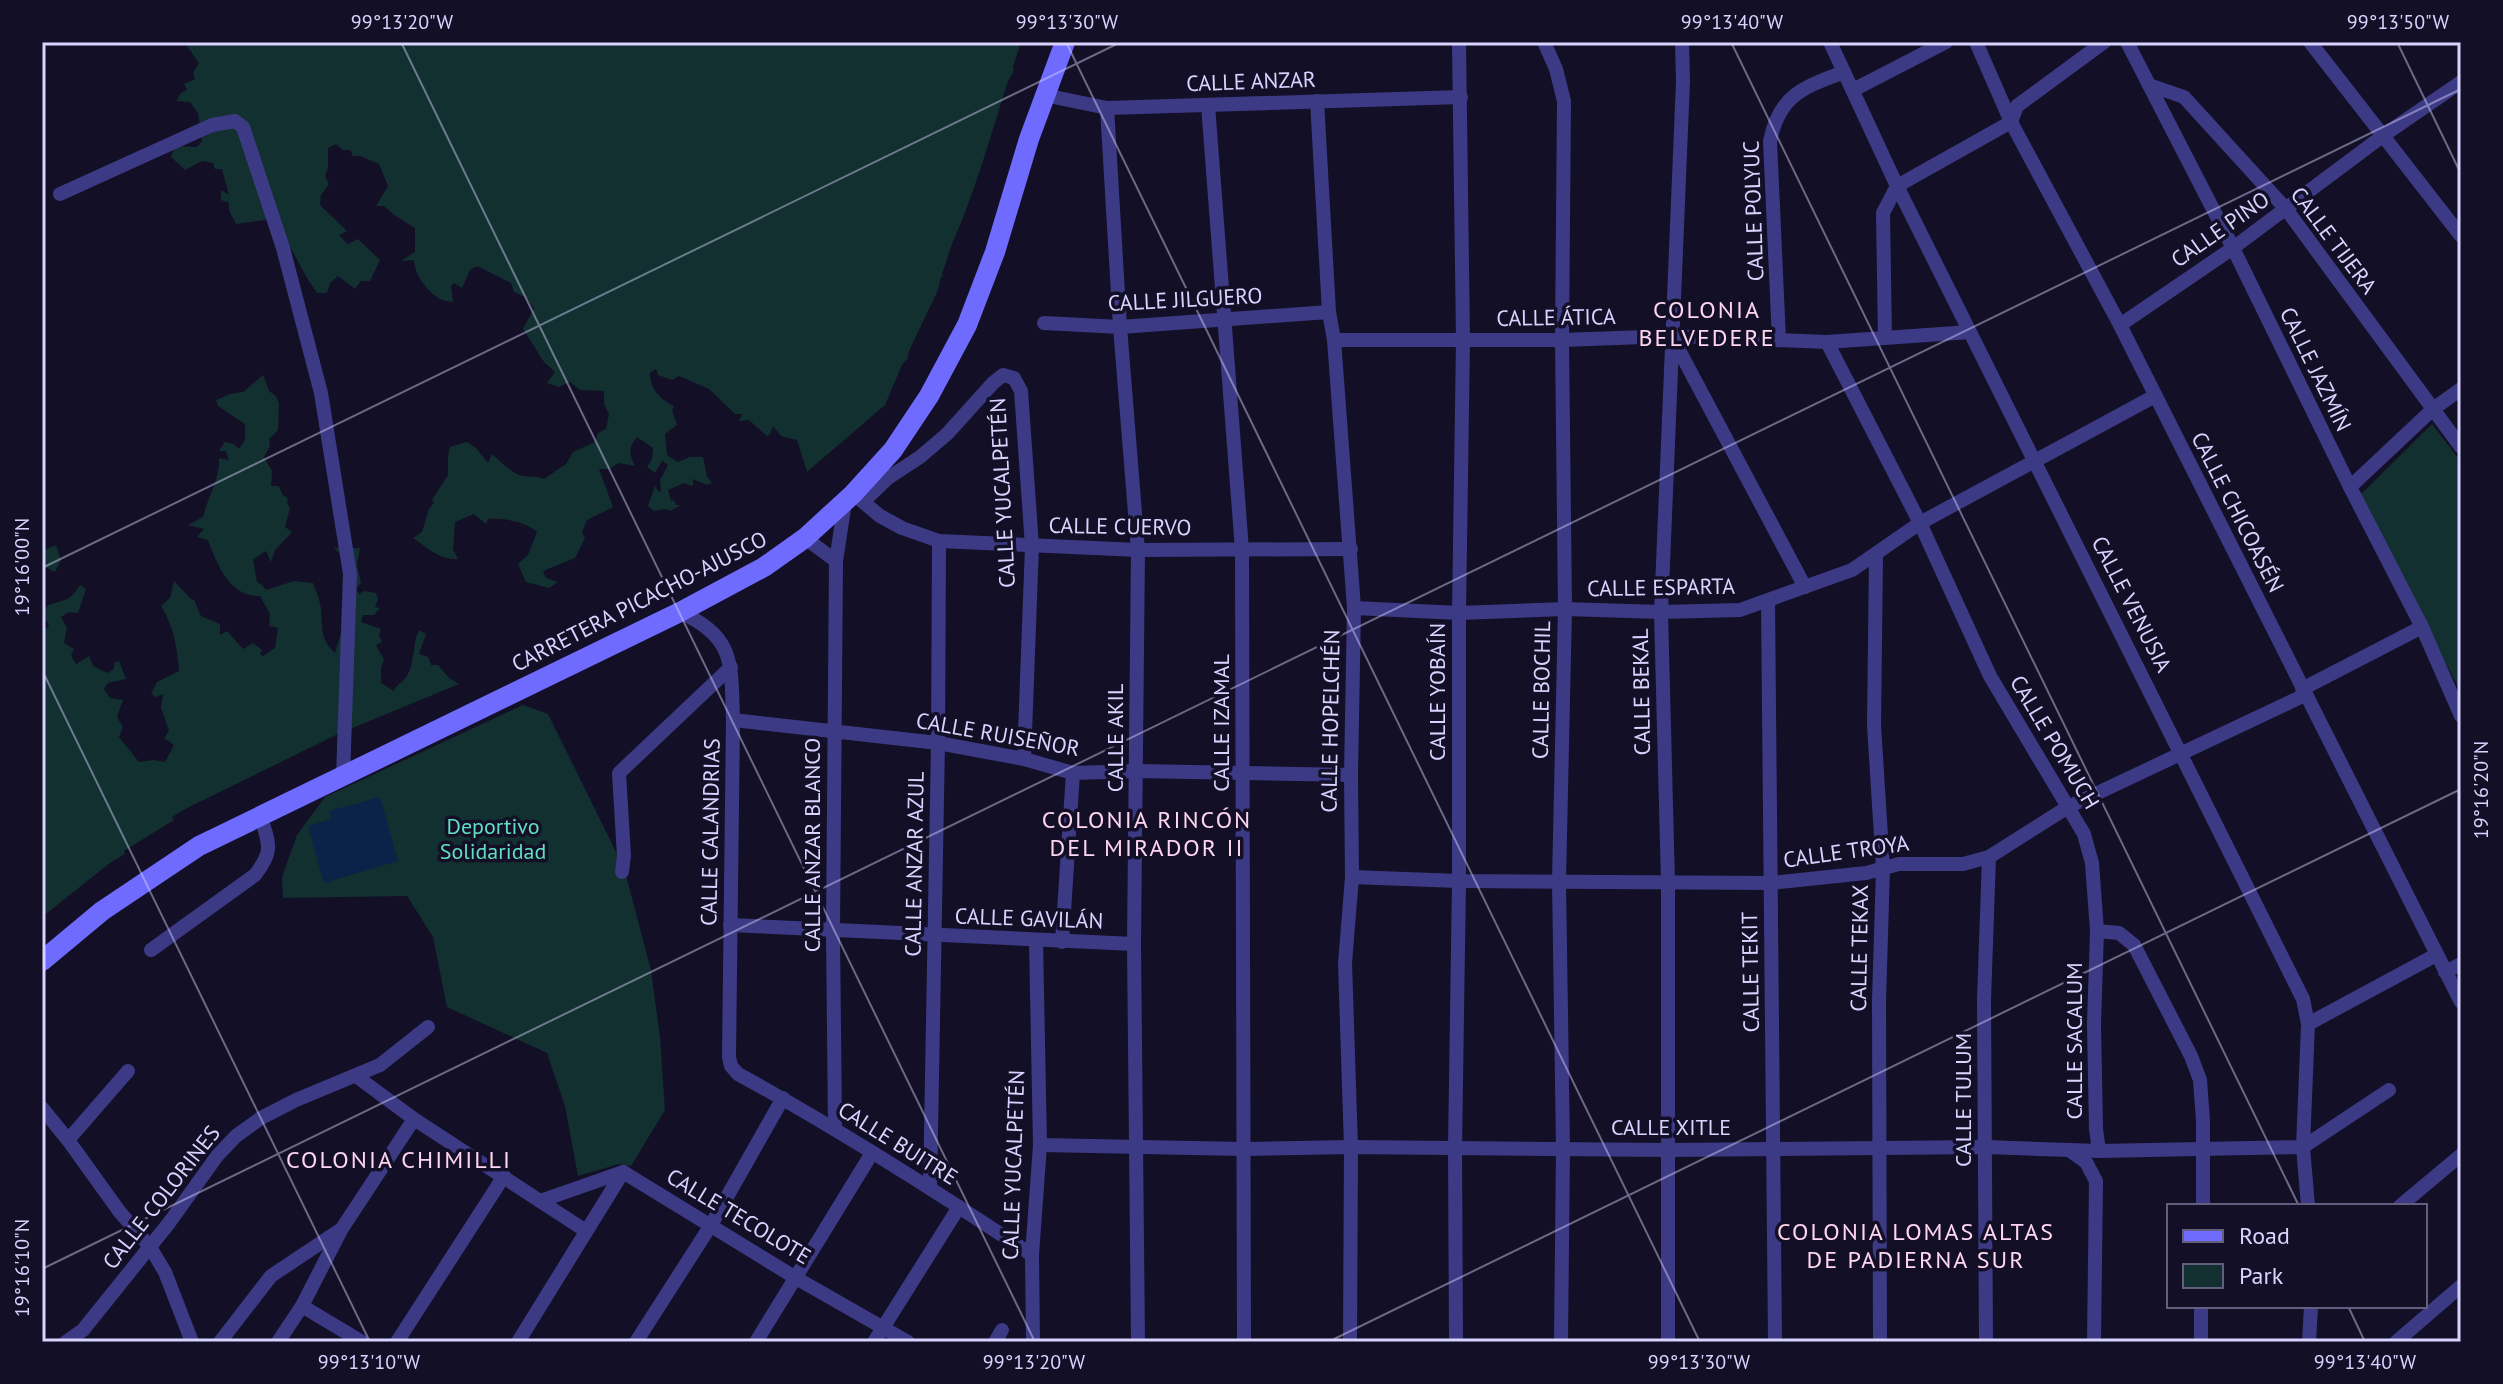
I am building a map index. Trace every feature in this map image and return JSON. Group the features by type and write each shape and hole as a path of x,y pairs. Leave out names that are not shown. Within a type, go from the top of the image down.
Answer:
{"main road":[{"name":"CARRETERA PICACHO-AJUSCO","path":"42,961 102,911 199,846 680,612 764,567 854,499 915,418 967,325 995,252 1044,95 1065,42"}],"street":[{"name":"CALLE YOBAÍN","path":"1456,1342 1463,340 1459,42"},
{"name":"CALLE BOCHIL","path":"1544,42 1556,69 1564,101 1562,340 1565,609 1559,881 1563,1148 1561,1342"},
{"name":"CALLE BEKAL","path":"1668,1342 1668,883 1661,612 1683,81 1682,42"},
{"name":"CALLE VENUSIA","path":"1830,42 1897,186 2303,999 2308,1024 2303,1147 2308,1204"},
{"path":"1853,90 1946,42"},
{"name":"CALLE CHICOASÉN","path":"1976,42 2011,122 2120,325 2461,1002"},
{"path":"1885,338 1883,213 1897,186 2011,122 2017,106 2104,42"},
{"name":"CALLE JAZMÍN","path":"2127,42 2422,627 2461,716"},
{"path":"2310,42 2461,236"},
{"name":"CALLE POLYUC","path":"1779,340 1770,141 1774,120 1784,103 1814,83 1844,72"},
{"name":"CALLE PINO","path":"2120,325 2233,248 2384,135 2461,82"},
{"name":"CALLE TIJERA","path":"2149,85 2184,97 2286,209 2461,447"},
{"name":"CALLE ANZAR","path":"1044,95 1107,108 1461,97"},
{"name":"CALLE HOPELCHÉN","path":"1317,101 1329,312 1334,340 1354,608 1352,877 1345,963 1351,1147 1350,1342"},
{"name":"CALLE IZAMAL","path":"1208,105 1242,550 1244,1342"},
{"name":"CALLE AKIL","path":"1107,108 1138,550 1134,944 1138,1342"},
{"path":"60,194 212,125 235,121 243,127 283,248 321,393 350,574 343,777"},
{"name":"CALLE JILGUERO","path":"1044,323 1120,327 1329,312"},
{"name":"CALLE ÁTICA","path":"1334,340 1562,340 1672,336 1827,342 1970,332"},
{"path":"1672,336 1805,587"},
{"name":"CALLE POMUCH","path":"1827,342 1920,523 1990,676 2084,834 2092,863 2097,931"},
{"name":"CALLE YUCALPETÉN","path":"854,499 920,457 947,434 1003,375 1014,378 1021,391 1032,546 1024,759"},
{"path":"2350,487 2433,409 2461,389"},
{"name":"CALLE ESPARTA","path":"1354,608 1459,613 1565,609 1661,612 1740,610 1852,570 1920,523 2155,396"},
{"name":"CALLE CUERVO","path":"854,499 902,528 939,541 1138,550 1351,549"},
{"name":"CALLE ANZAR BLANCO","path":"835,1129 836,561 854,499"},
{"path":"805,538 836,561"},
{"name":"CALLE ANZAR AZUL","path":"930,1188 939,541"},
{"name":"CALLE TEKAX","path":"1876,556 1874,725 1883,868 1879,1001 1880,1342"},
{"name":"CALLE TEKIT","path":"1768,601 1775,1342"},
{"name":"CALLE CALANDRIAS","path":"680,612 700,621 717,635 731,667 729,1057 731,1066 738,1074"},
{"name":"CALLE TROYA","path":"1352,877 1459,881 1771,883 1866,873 1899,864 1963,864 1989,857 2068,807 2304,692 2422,627"},
{"path":"622,872 624,856 619,773 731,667"},
{"name":"CALLE RUISEÑOR","path":"733,720 938,743 1024,759 1073,773 1137,771 1351,775"},
{"path":"1062,942 1073,773"},
{"path":"151,950 255,875 267,859 269,845 261,817"},
{"name":"CALLE TULUM","path":"1986,1342 1984,1000 1989,857"},
{"name":"CALLE GAVILÁN","path":"730,925 1134,944"},
{"path":"2097,931 2119,933 2134,945 2191,1056 2200,1080 2203,1204"},
{"name":"CALLE SACALUM","path":"2097,931 2094,1024 2099,1151"},
{"name":"CALLE YUCALPETÉN","path":"1033,1342 1032,1255 1040,1145 1036,940"},
{"path":"2308,1024 2436,955"},
{"path":"2445,972 2461,964"},
{"name":"CALLE COLORINES","path":"66,1342 83,1330 150,1247 217,1156 236,1136 261,1118 296,1100 380,1065 428,1027"},
{"path":"68,1140 128,1071"},
{"name":"CALLE BUITRE","path":"738,1074 835,1129 1032,1255"},
{"path":"356,1076 414,1119 586,1231"},
{"path":"2303,1147 2389,1090"},
{"path":"636,1342 711,1225 783,1098"},
{"path":"42,1108 150,1247 165,1272 192,1342"},
{"path":"278,1342 302,1306 341,1230 414,1119"},
{"name":"CALLE XITLE","path":"1040,1145 1667,1150 1880,1146 2099,1151 2303,1147"},
{"name":"CALLE SACALUM","path":"2069,1150 2086,1162 2096,1181 2094,1342"},
{"path":"756,1342 872,1153"},
{"path":"2402,1204 2461,1155"},
{"path":"540,1201 623,1172"},
{"path":"518,1342 623,1172"},
{"name":"CALLE TECOLOTE","path":"623,1172 796,1278 908,1342"},
{"path":"397,1342 504,1176"},
{"path":"874,1342 959,1207"},
{"path":"220,1342 271,1276 341,1230"},
{"path":"2396,1342 2461,1286"},
{"path":"302,1306 362,1342"},
{"path":"2201,1308 2201,1342"},
{"path":"2309,1342 2311,1308"}],"green space":[{"path":"184,42 1021,42 938,290 885,405 807,472 797,440 781,436 773,426 767,436 749,420 739,421 742,414 735,414 709,389 679,376 672,380 658,375 656,369 650,373 652,384 660,397 674,406 672,410 677,425 665,434 667,455 678,462 690,457 703,457 707,476 712,483 707,485 693,479 693,486 684,483 668,490 671,501 681,505 670,511 654,511 648,506 655,486 661,491 660,480 668,465 662,461 655,473 647,467 653,448 637,437 630,451 635,466 619,463 609,469 599,469 613,507 587,520 582,532 585,538 575,558 543,571 546,578 558,582 549,588 526,582 518,564 528,555 537,532 520,523 488,519 486,524 474,514 455,522 453,549 458,559 439,555 413,538 422,532 434,503 432,500 448,475 450,447 467,442 488,463 492,454 515,473 544,479 566,464 573,452 595,442 598,433 606,429 609,414 604,404 604,391 580,390 570,382 559,387 547,383 555,372 544,362 523,329 534,308 525,297 514,292 511,283 477,266 470,270 462,288 454,283 451,286 453,302 440,299 430,292 419,276 414,260 401,261 415,252 415,228 384,206 376,206 388,186 379,164 353,156 350,150 343,150 336,144 328,148 325,176 329,184 321,195 320,205 347,231 339,235 348,244 358,239 380,260 370,281 361,281 355,289 338,276 330,283 327,293 317,293 271,212 265,220 236,224 229,203 221,200 221,190 229,195 222,169 215,169 213,163 202,161 185,170 171,157 175,146 197,147 202,141 198,113 190,102 176,101 187,90 184,84 195,79 193,73 199,63"},
{"path":"263,375 269,391 276,396 279,404 278,430 269,439 270,446 264,457 272,471 271,486 279,486 288,499 290,508 285,527 292,532 275,550 271,562 266,551 253,559 257,582 266,590 294,581 313,583 320,605 324,637 335,653 344,623 346,560 334,548 360,548 357,564 361,583 356,589 359,594 364,591 376,593 378,599 375,607 380,608 374,615 363,615 361,622 381,629 379,636 382,642 376,645 384,660 381,683 394,691 405,678 410,671 419,630 426,634 419,654 428,657 431,665 438,665 459,684 338,734 189,807 124,851 125,854 42,917 42,631 49,626 42,613 48,605 69,598 80,585 86,589 78,613 69,612 61,617 67,628 64,643 74,649 71,656 76,664 89,656 93,666 107,673 119,661 126,679 108,683 104,689 110,698 123,700 117,717 123,727 119,737 139,762 165,762 174,745 164,738 169,731 161,708 163,694 156,697 151,694 157,682 179,671 174,637 161,606 170,598 174,581 194,600 201,616 220,624 220,635 227,631 243,649 253,643 262,650 260,654 263,656 275,648 278,628 269,626 270,614 260,596 249,595 232,585 220,569 208,540 197,537 204,529 188,525 203,517 216,481 219,458 229,460 226,451 219,451 225,442 239,449 245,440 245,424 218,406 216,400 243,392"},
{"path":"2432,424 2461,462 2461,692 2357,498"},
{"path":"56,545 61,560 55,572 45,567 42,575 42,551"},
{"name":"Deportivo Solidaridad","path":"523,705 548,714 624,868 651,970 660,1037 665,1110 631,1166 619,1164 578,1176 565,1106 547,1053 447,1007 433,937 407,896 283,898 282,877 297,835 325,797"}],"water":[{"path":"380,797 398,861 324,883 308,826 331,819 329,811"}],"district":[{"name":"COLONIA BELVEDERE","path":"1707,323"},
{"name":"COLONIA RINCÓN DEL MIRADOR II","path":"1147,833"},
{"name":"COLONIA CHIMILLI","path":"399,1159"},
{"name":"COLONIA LOMAS ALTAS DE PADIERNA SUR","path":"1916,1245"}]}
